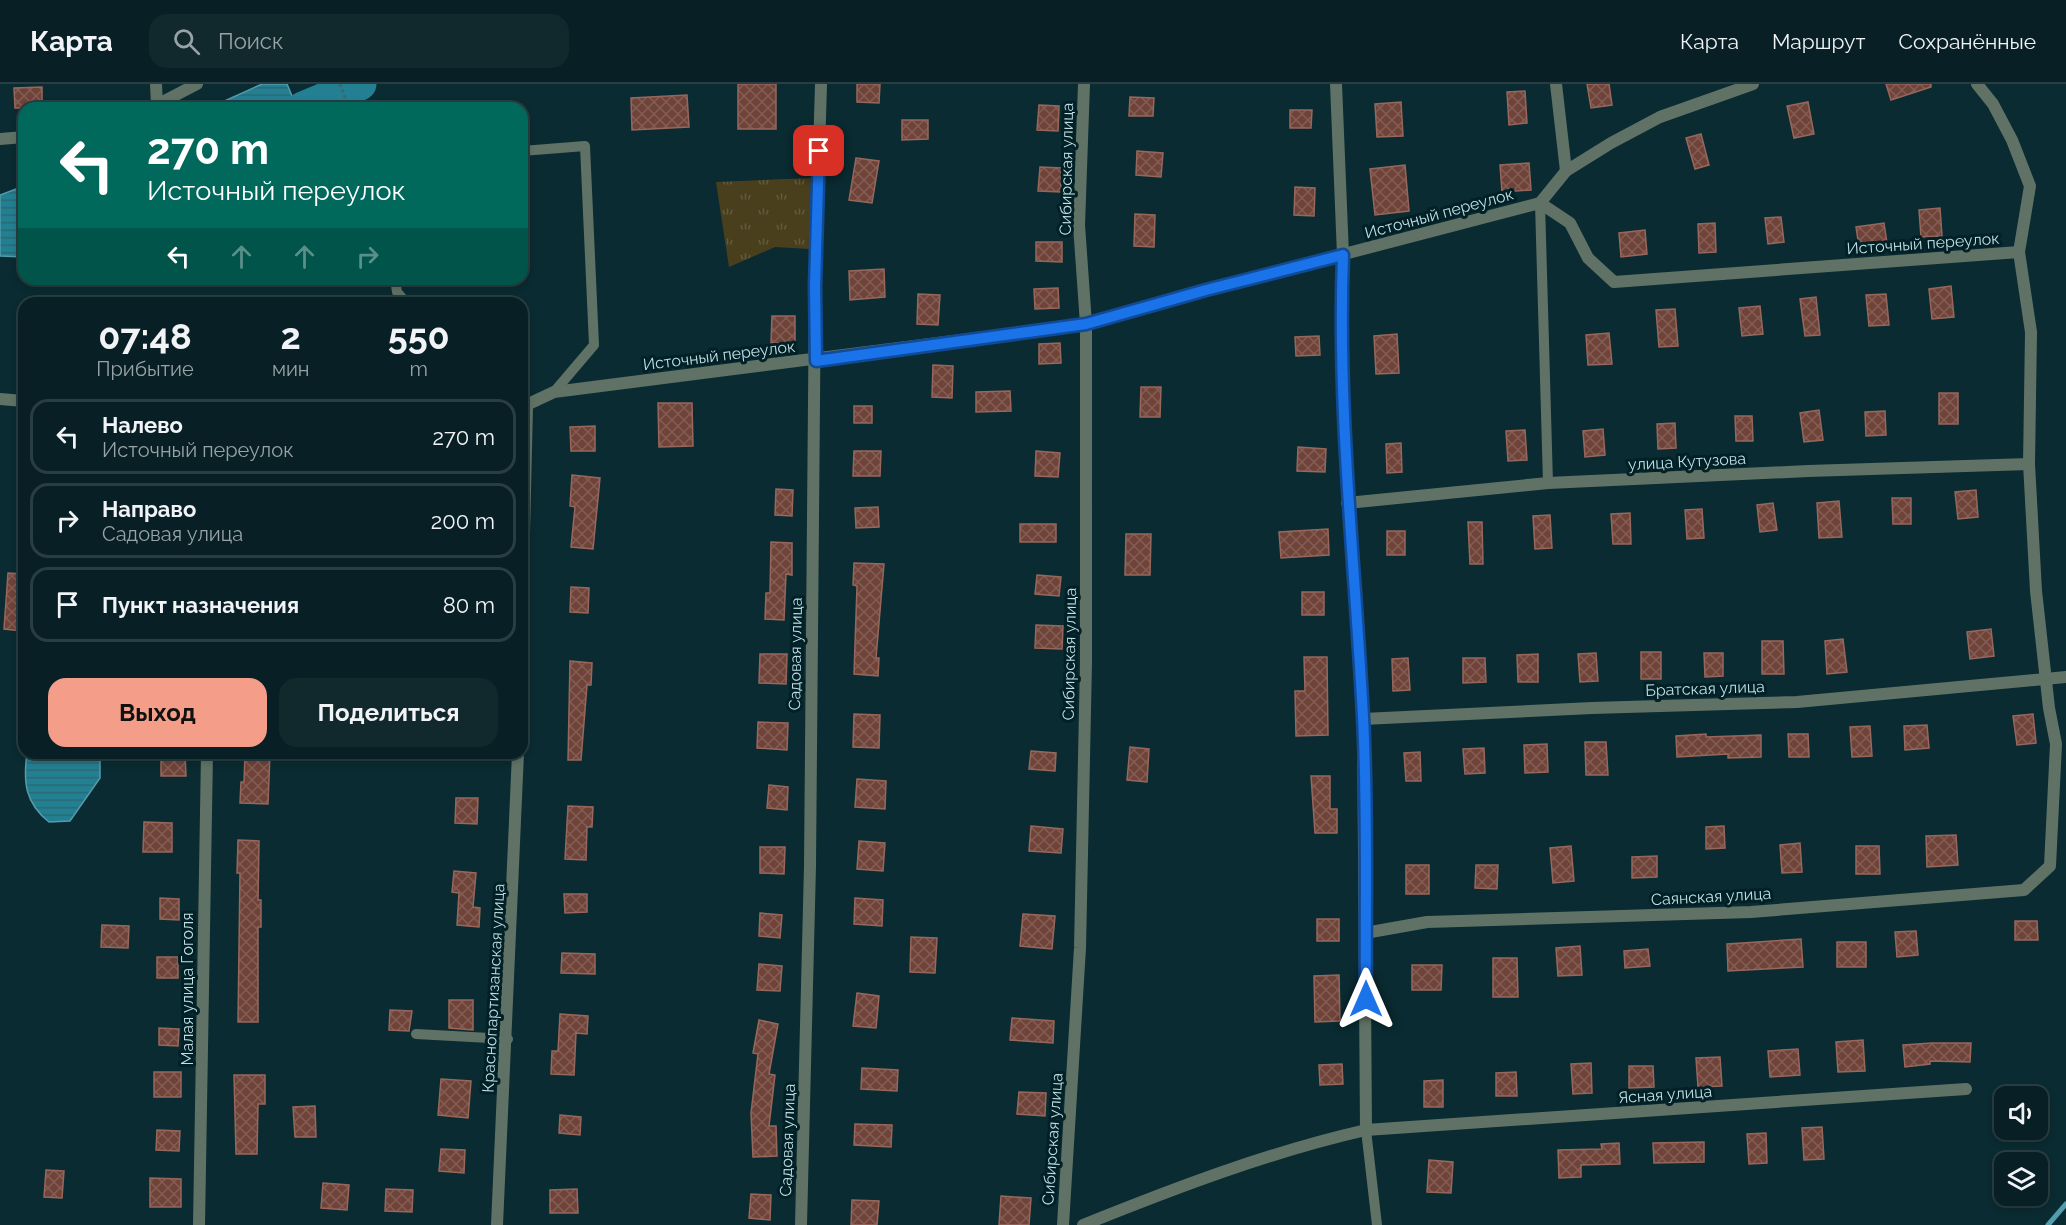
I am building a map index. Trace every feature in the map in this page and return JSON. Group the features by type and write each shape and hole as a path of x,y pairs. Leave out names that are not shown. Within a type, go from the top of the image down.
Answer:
{"street":[{"path":"154,102 156,84"},
{"path":"163,102 197,84"},
{"name":"Садовая улица","path":"801,1225 810,867 815,286 821,84"},
{"name":"Сибирская улица","path":"1063,1225 1080,948 1086,663 1086,324 1079,225 1084,84"},
{"path":"1336,84 1343,255 1341,316 1347,503 1363,719 1366,1130"},
{"path":"1556,84 1566,171"},
{"path":"1540,203 1566,171 1611,142 1660,117 1753,84"},
{"path":"1977,84 1994,104 2013,140 2030,186 2019,252 2031,332 2030,464 2036,591 2046,679"},
{"path":"0,139 18,138"},
{"name":"Источный переулок","path":"528,405 554,392 816,361 1086,324 1206,290 1540,203 1570,223 1588,258 1614,282 2019,252"},
{"path":"0,399 18,400"},
{"name":"улица Кутузова","path":"1347,503 1548,483 2030,464"},
{"name":"Братская улица","path":"1363,719 1592,708 1797,702 2066,677"},
{"name":"Саянская улица","path":"1365,933 1427,922 1751,912 2024,890 2050,866 2056,744 2046,679"},
{"name":"Малая улица Гоголя","path":"199,1225 207,759"},
{"name":"Краснопартизанская улица","path":"497,1225 508,1039 518,759"},
{"name":"Ясная улица","path":"1083,1225 1163,1193 1326,1140 1366,1130 1966,1089"}],"lane":[{"path":"528,151 585,146 594,345 554,392"},
{"path":"1540,203 1548,483"},
{"path":"416,1034 508,1039"},
{"path":"1366,1130 1377,1225"}],"path":[{"path":"340,84 347,102"}],"green space":[{"path":"811,178 810,249 775,247 729,267 716,182"}],"water":[{"path":"262,84 287,84 294,102 222,102"},
{"path":"18,188 18,257 0,256 0,195"},
{"path":"26,759 100,759 100,778 70,821 49,822 41,815 30,799 25,773"}],"building":[{"path":"738,84 776,84 776,129 738,129"},
{"path":"857,84 880,84 879,103 857,102"},
{"path":"1587,84 1609,84 1612,105 1591,108"},
{"path":"1886,84 1931,84 1931,87 1891,100"},
{"path":"42,87 42,102 18,102 18,108 15,108 14,88"},
{"path":"1525,91 1527,123 1509,125 1507,92"},
{"path":"687,95 689,127 632,130 631,98"},
{"path":"1130,97 1154,98 1153,116 1129,116"},
{"path":"1401,102 1403,136 1377,137 1375,104"},
{"path":"1808,102 1814,134 1794,138 1787,106"},
{"path":"1039,105 1059,106 1058,131 1037,130"},
{"path":"1290,110 1312,110 1311,128 1290,128"},
{"path":"902,120 928,120 928,139 902,140"},
{"path":"1701,134 1709,165 1695,169 1686,138"},
{"path":"1137,151 1163,153 1161,177 1136,175"},
{"path":"856,158 879,161 872,203 849,200"},
{"path":"1529,163 1531,190 1502,192 1500,165"},
{"path":"1405,165 1409,211 1375,215 1370,169"},
{"path":"1040,167 1061,168 1061,192 1038,191"},
{"path":"1295,187 1315,188 1314,216 1294,215"},
{"path":"1940,208 1942,236 1921,237 1919,210"},
{"path":"1135,214 1155,215 1154,247 1134,246"},
{"path":"1781,217 1784,242 1768,244 1765,218"},
{"path":"1715,223 1716,252 1699,253 1698,224"},
{"path":"1884,223 1887,243 1859,247 1856,227"},
{"path":"1645,230 1647,254 1621,257 1619,233"},
{"path":"1036,242 1062,242 1062,262 1036,261"},
{"path":"884,269 885,297 850,300 849,271"},
{"path":"1951,286 1954,317 1932,319 1929,289"},
{"path":"1058,288 1059,308 1035,309 1034,289"},
{"path":"918,294 940,295 938,325 917,324"},
{"path":"1886,294 1889,325 1869,326 1866,295"},
{"path":"1816,297 1820,335 1805,336 1800,299"},
{"path":"1760,306 1763,334 1742,336 1739,308"},
{"path":"1675,309 1678,346 1659,347 1656,310"},
{"path":"772,316 795,316 795,343 771,343"},
{"path":"1609,333 1612,364 1588,365 1586,335"},
{"path":"1397,334 1399,373 1376,374 1374,336"},
{"path":"1319,336 1320,355 1296,356 1295,337"},
{"path":"1060,343 1061,363 1039,364 1039,344"},
{"path":"933,365 953,366 952,398 932,397"},
{"path":"1141,387 1161,387 1160,417 1140,417"},
{"path":"1010,391 1011,411 976,412 976,392"},
{"path":"1939,393 1958,393 1958,424 1939,424"},
{"path":"658,403 692,403 693,446 659,447"},
{"path":"854,406 872,406 872,423 854,423"},
{"path":"1819,410 1823,440 1804,442 1800,413"},
{"path":"1885,411 1886,435 1866,436 1865,412"},
{"path":"1735,416 1752,416 1753,441 1736,441"},
{"path":"1675,423 1676,448 1658,449 1657,424"},
{"path":"595,426 595,451 571,451 570,427"},
{"path":"1603,429 1605,455 1585,457 1583,431"},
{"path":"1525,430 1527,460 1508,461 1506,431"},
{"path":"1401,443 1402,472 1387,473 1386,444"},
{"path":"1298,447 1326,449 1325,472 1297,471"},
{"path":"854,451 881,451 880,476 853,476"},
{"path":"1036,451 1060,453 1058,477 1035,476"},
{"path":"572,475 600,478 593,549 571,547 575,507 570,506"},
{"path":"776,489 793,490 792,516 775,515"},
{"path":"1976,490 1978,517 1958,519 1955,492"},
{"path":"1892,498 1911,498 1911,524 1893,524"},
{"path":"1839,501 1842,537 1819,538 1817,503"},
{"path":"1773,503 1777,530 1760,532 1757,505"},
{"path":"878,507 879,527 856,528 855,508"},
{"path":"1702,509 1704,538 1687,539 1685,510"},
{"path":"1630,513 1631,544 1613,544 1611,514"},
{"path":"1550,515 1552,548 1535,549 1533,516"},
{"path":"1468,522 1482,522 1483,564 1470,564"},
{"path":"1020,524 1056,524 1056,542 1020,542"},
{"path":"1328,529 1329,555 1281,558 1279,532"},
{"path":"1387,531 1405,531 1405,555 1387,555"},
{"path":"1126,534 1151,534 1150,575 1125,575"},
{"path":"771,542 792,543 792,575 786,574 784,620 765,619 766,593 770,593"},
{"path":"854,563 884,564 876,658 879,658 878,676 854,674 857,586 853,585"},
{"path":"8,573 18,574 18,631 4,629"},
{"path":"1037,575 1061,577 1059,596 1035,594"},
{"path":"571,587 589,588 588,613 570,612"},
{"path":"1302,592 1324,592 1324,615 1302,615"},
{"path":"1036,625 1063,626 1062,649 1035,648"},
{"path":"1991,629 1994,656 1970,659 1967,632"},
{"path":"1843,639 1847,672 1827,674 1825,641"},
{"path":"1762,641 1783,641 1784,674 1762,674"},
{"path":"1641,652 1661,652 1661,679 1641,679"},
{"path":"1596,653 1598,681 1580,682 1578,654"},
{"path":"1704,653 1723,653 1723,676 1705,677"},
{"path":"760,654 787,654 786,684 759,683"},
{"path":"1538,654 1538,682 1518,682 1517,655"},
{"path":"1304,657 1327,657 1328,735 1296,736 1295,691 1305,691"},
{"path":"1408,658 1410,690 1393,691 1392,659"},
{"path":"1463,658 1485,658 1486,682 1463,683"},
{"path":"570,661 592,663 591,685 587,685 581,760 568,760"},
{"path":"854,714 880,715 879,748 853,747"},
{"path":"2033,714 2036,743 2017,745 2013,716"},
{"path":"758,722 788,723 787,750 757,748"},
{"path":"1927,725 1929,748 1905,750 1904,726"},
{"path":"1870,726 1872,756 1852,757 1850,727"},
{"path":"1706,734 1706,737 1761,735 1761,757 1728,758 1728,754 1677,757 1676,736"},
{"path":"1788,734 1808,734 1809,757 1789,757"},
{"path":"1585,742 1606,742 1608,775 1586,775"},
{"path":"1547,744 1548,772 1525,773 1524,745"},
{"path":"1130,747 1149,749 1147,782 1127,780"},
{"path":"1484,748 1485,773 1465,774 1463,749"},
{"path":"1031,751 1056,753 1055,771 1029,769"},
{"path":"1420,752 1421,781 1406,781 1404,753"},
{"path":"161,759 185,759 186,776 161,776"},
{"path":"245,759 270,759 268,804 240,803 241,782 244,782"},
{"path":"1311,776 1330,776 1330,809 1337,809 1337,833 1315,833"},
{"path":"857,779 886,781 885,809 855,807"},
{"path":"769,785 788,787 787,810 767,808"},
{"path":"456,798 478,798 477,824 455,823"},
{"path":"568,806 593,807 592,827 587,827 586,860 565,859"},
{"path":"144,822 172,823 172,852 143,852"},
{"path":"1031,826 1063,829 1061,853 1029,851"},
{"path":"1724,826 1725,848 1706,849 1706,827"},
{"path":"1956,835 1958,865 1927,867 1926,836"},
{"path":"238,840 259,841 258,900 261,900 261,927 258,927 258,1022 238,1022 240,873 237,873"},
{"path":"859,841 885,843 883,871 857,869"},
{"path":"1800,843 1802,872 1782,873 1780,845"},
{"path":"1571,846 1574,881 1553,883 1550,848"},
{"path":"1856,846 1879,846 1880,874 1856,874"},
{"path":"760,847 785,847 784,874 760,873"},
{"path":"1657,856 1657,877 1632,878 1632,857"},
{"path":"1406,865 1429,865 1429,894 1406,894"},
{"path":"1476,865 1498,865 1497,889 1475,888"},
{"path":"454,871 476,873 473,907 480,908 479,927 457,925 459,893 452,892"},
{"path":"564,894 587,894 587,912 565,913"},
{"path":"160,898 179,899 179,920 160,919"},
{"path":"855,898 883,900 882,926 854,924"},
{"path":"760,913 782,915 780,938 759,936"},
{"path":"1023,914 1055,916 1052,949 1020,946"},
{"path":"1317,919 1339,919 1339,941 1317,941"},
{"path":"2015,921 2037,921 2038,940 2015,940"},
{"path":"102,925 129,926 128,948 101,947"},
{"path":"1916,931 1918,955 1897,957 1895,932"},
{"path":"911,937 937,938 935,973 910,972"},
{"path":"1801,939 1803,967 1728,971 1727,944"},
{"path":"1837,942 1866,942 1866,967 1837,967"},
{"path":"1580,946 1582,975 1558,976 1556,948"},
{"path":"1648,949 1650,966 1625,968 1624,951"},
{"path":"562,953 595,954 595,974 561,973"},
{"path":"157,957 178,957 178,978 157,978"},
{"path":"1493,958 1517,958 1518,997 1493,997"},
{"path":"759,964 782,966 780,991 757,990"},
{"path":"1412,965 1442,965 1441,990 1412,990"},
{"path":"1339,975 1340,1021 1315,1022 1314,976"},
{"path":"857,993 879,996 876,1028 853,1026"},
{"path":"449,1000 473,1000 473,1030 449,1028"},
{"path":"390,1010 412,1011 409,1031 389,1030"},
{"path":"560,1014 588,1016 587,1034 576,1033 574,1075 551,1074 552,1051 558,1051"},
{"path":"1012,1018 1054,1021 1053,1043 1010,1040"},
{"path":"759,1020 778,1024 769,1074 775,1075 769,1126 776,1126 777,1156 753,1157 751,1113 758,1054 753,1053"},
{"path":"159,1028 179,1029 178,1046 159,1045"},
{"path":"1863,1040 1865,1071 1838,1072 1836,1042"},
{"path":"1971,1043 1970,1062 1930,1061 1930,1064 1905,1067 1903,1045"},
{"path":"1798,1049 1800,1075 1770,1077 1768,1051"},
{"path":"1720,1057 1722,1086 1698,1087 1696,1058"},
{"path":"1591,1063 1592,1093 1573,1094 1571,1064"},
{"path":"1342,1064 1343,1084 1320,1085 1319,1065"},
{"path":"1629,1066 1653,1066 1654,1087 1629,1088"},
{"path":"862,1068 898,1070 897,1091 861,1089"},
{"path":"154,1072 181,1072 181,1097 154,1097"},
{"path":"1516,1072 1517,1096 1496,1096 1496,1073"},
{"path":"234,1075 265,1075 265,1104 258,1104 257,1154 236,1154"},
{"path":"441,1079 471,1081 468,1118 438,1115"},
{"path":"1443,1080 1443,1107 1424,1107 1424,1081"},
{"path":"1019,1092 1046,1093 1045,1116 1017,1114"},
{"path":"315,1106 316,1137 295,1137 293,1107"},
{"path":"560,1115 581,1117 580,1135 559,1133"},
{"path":"855,1124 892,1125 891,1147 854,1145"},
{"path":"1822,1127 1824,1159 1804,1160 1802,1128"},
{"path":"157,1130 180,1131 179,1151 156,1150"},
{"path":"1766,1133 1767,1163 1749,1164 1747,1134"},
{"path":"1704,1142 1704,1162 1654,1163 1653,1143"},
{"path":"1619,1143 1620,1164 1581,1165 1581,1177 1559,1178 1558,1150 1602,1149 1601,1144"},
{"path":"441,1149 465,1150 464,1173 439,1171"},
{"path":"1429,1160 1453,1162 1451,1193 1427,1192"},
{"path":"46,1170 64,1171 62,1198 44,1197"},
{"path":"150,1178 181,1179 181,1207 150,1207"},
{"path":"323,1183 349,1185 347,1210 321,1208"},
{"path":"386,1189 413,1190 412,1212 385,1211"},
{"path":"577,1189 578,1213 550,1213 550,1190"},
{"path":"751,1194 771,1195 770,1220 749,1218"},
{"path":"1001,1196 1031,1198 1029,1225 999,1225"},
{"path":"852,1200 879,1201 877,1225 851,1225"}],"waterway":[{"path":"317,102 360,84"},
{"path":"2048,1225 2066,1204"}],"route":[{"path":"819,151 815,286 816,361 1086,324 1343,255 1341,316 1347,503 1363,719 1366,999"}]}
